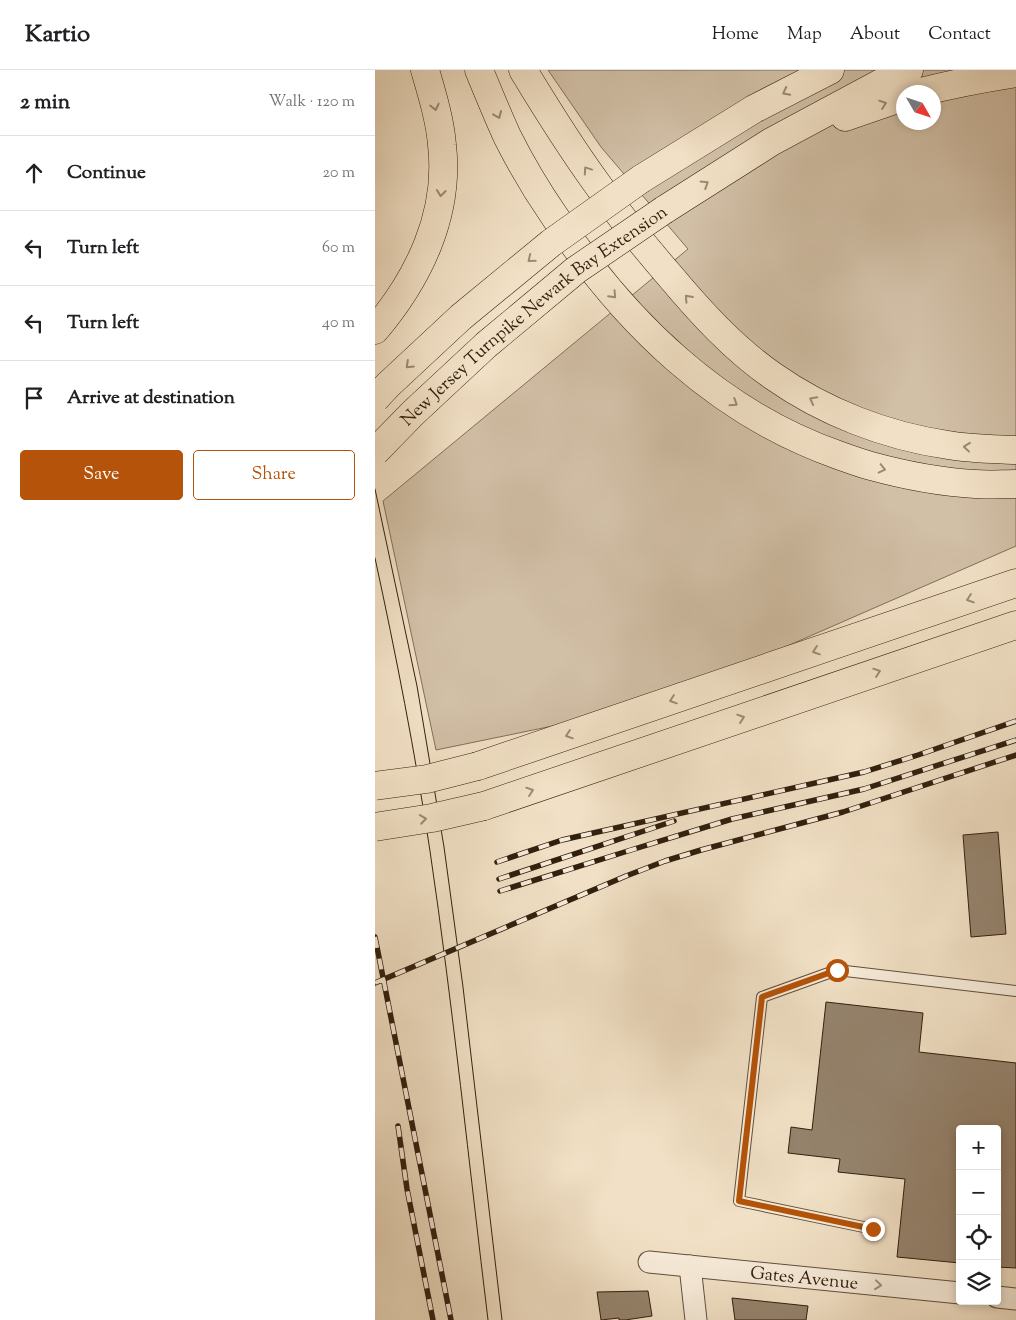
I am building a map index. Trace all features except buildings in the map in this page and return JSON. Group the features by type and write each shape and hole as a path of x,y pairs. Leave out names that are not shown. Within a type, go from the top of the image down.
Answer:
{"highway":[{"path":"375,330 396,303 425,254 440,201 443,173 442,145 437,114 425,70"},
{"path":"479,70 507,136 538,192 570,241 646,331 692,373 733,402 777,429 820,448 869,466 921,478 975,484 1016,484"},
{"path":"523,70 595,182 639,240 686,295 747,356 773,376 827,408 883,430 915,439 948,445 979,449 1016,450"},
{"path":"375,398 461,317 551,243 641,179 754,109 830,70"},
{"name":"New Jersey Turnpike Newark Bay Extension","path":"375,452 485,345 576,270 664,210 771,142 909,70"},
{"path":"941,87 970,80 1016,73"},
{"path":"771,142 896,99"},
{"path":"375,786 427,779 477,766 1016,584"},
{"path":"375,827 432,818 484,806 1016,625"}],"street":[{"name":"Gates Avenue","path":"649,1262 956,1293"},
{"path":"690,1266 696,1320"},
{"path":"1001,1297 1016,1299"}],"lane":[{"path":"873,1229 739,1201 762,997 837,970 1016,991"}],"shaded area":[{"path":"548,70 1016,70 1016,546 650,706 436,750 383,501 688,249 601,147"}],"tram line":[{"path":"375,489 417,686 444,847 463,987 502,1320"},
{"path":"375,558 405,704 430,851 488,1320"}],"railway":[{"path":"497,862 562,840 864,772 1016,721"},
{"path":"500,891 732,819 864,789 1016,740"},
{"path":"375,983 665,861 843,812 1016,755"},
{"path":"499,879 674,821"},
{"path":"375,937 451,1320"},
{"path":"398,1126 407,1189 433,1320"}],"route":[{"path":"837,970 762,997 739,1201 873,1229"}]}
